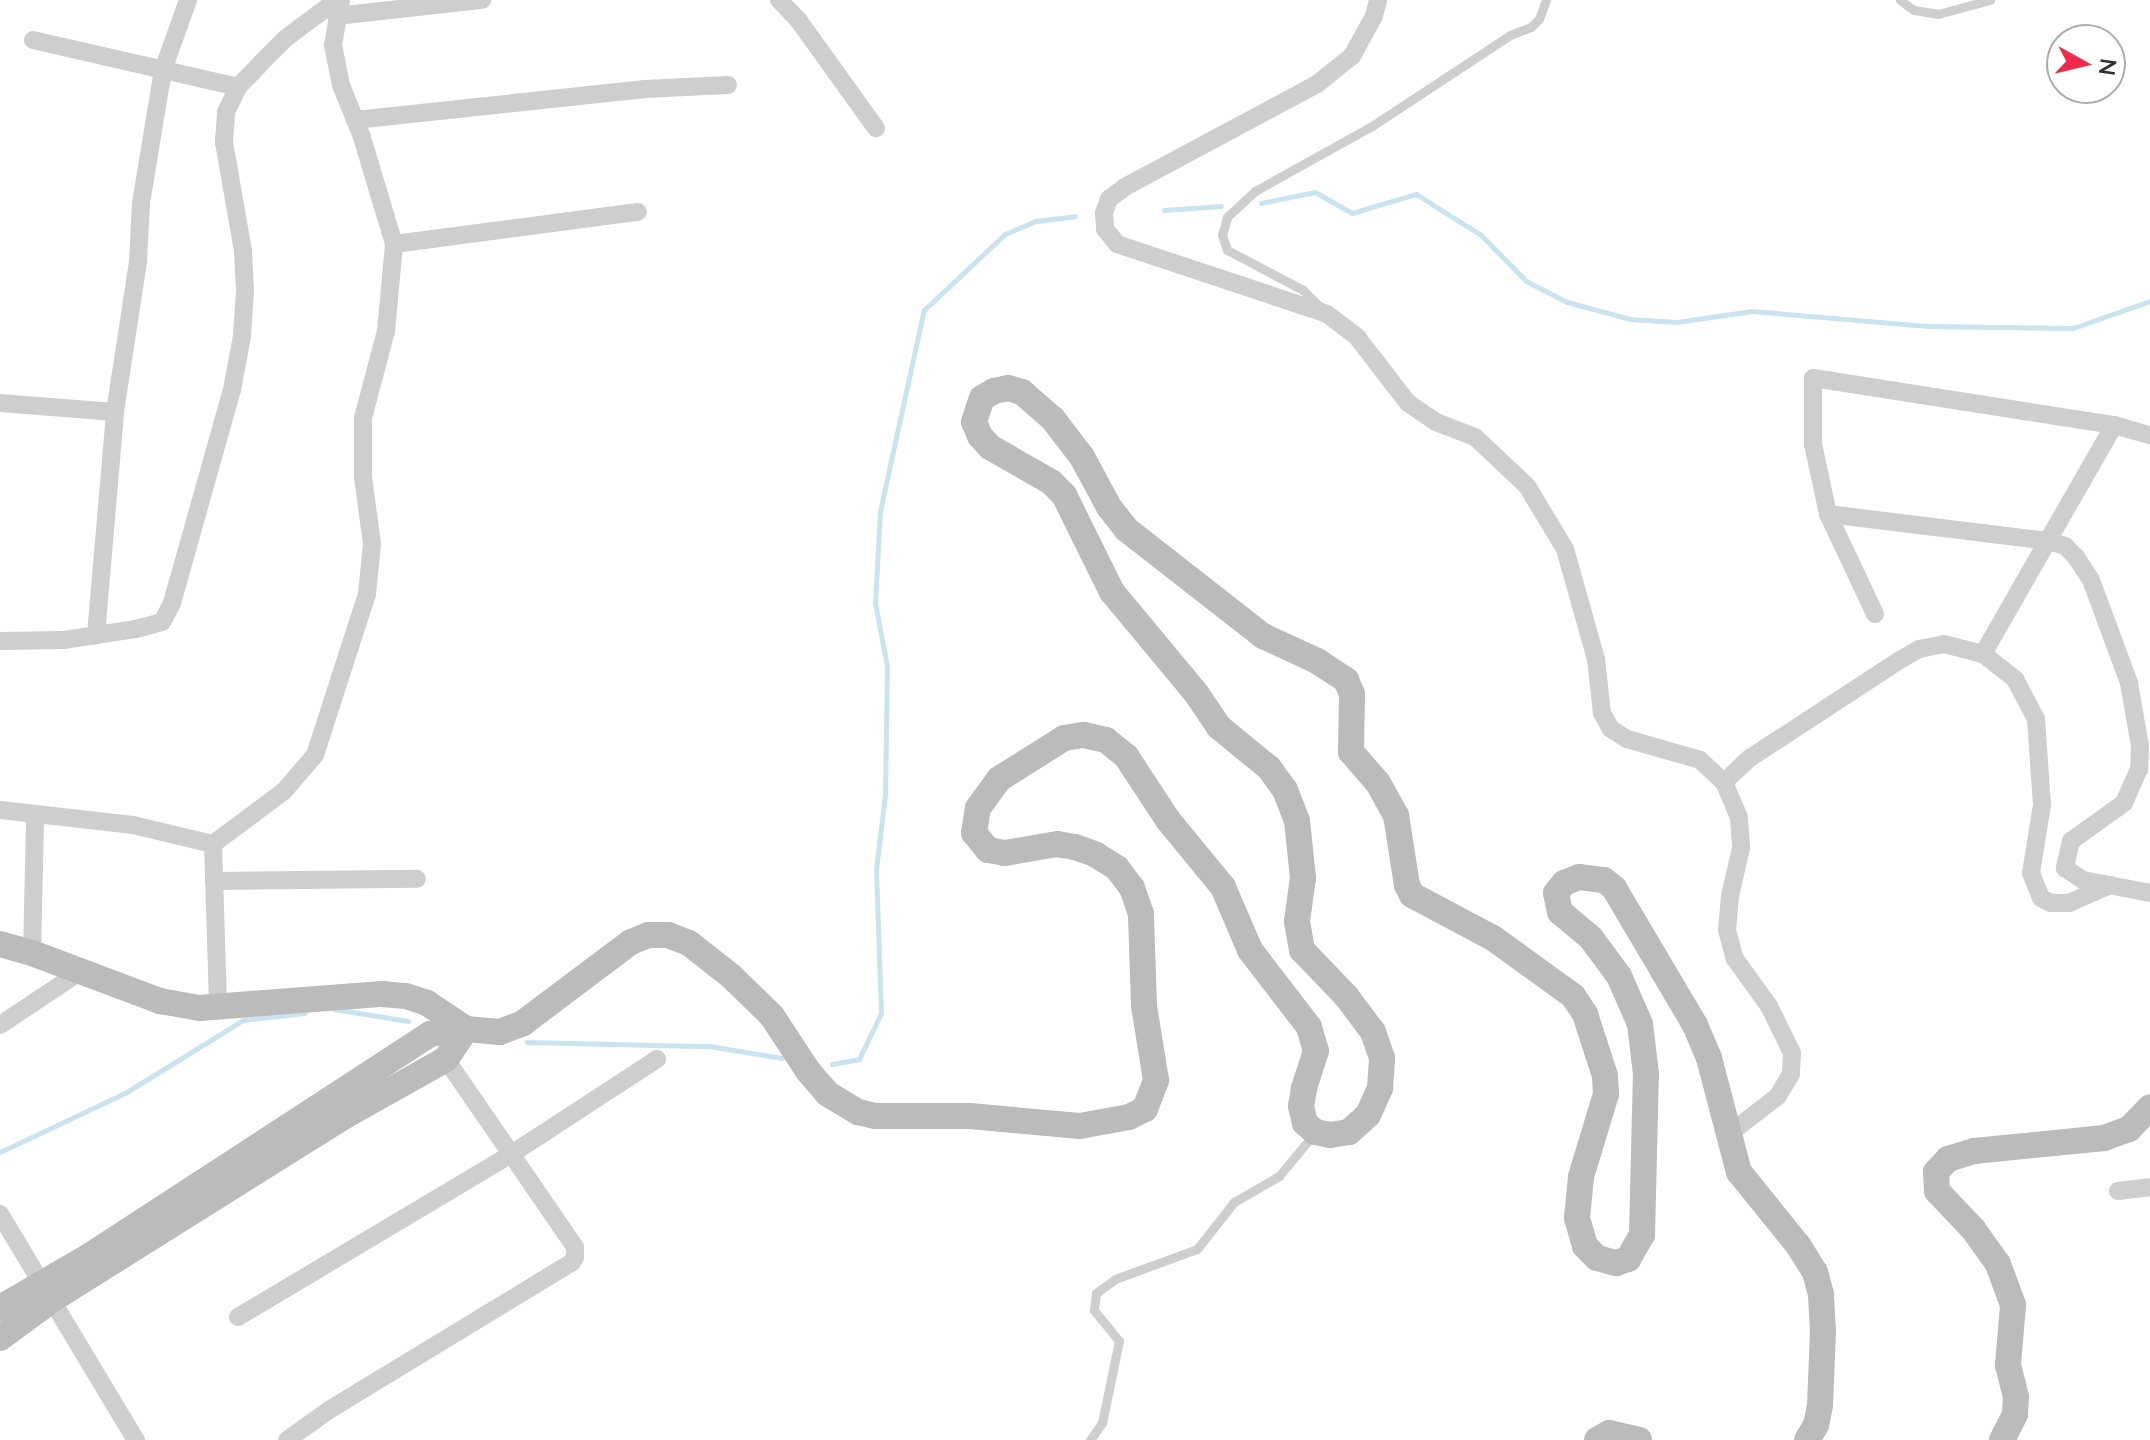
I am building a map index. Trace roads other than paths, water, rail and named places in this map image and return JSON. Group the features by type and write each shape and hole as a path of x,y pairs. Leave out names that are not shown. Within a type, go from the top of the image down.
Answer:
{"street":[{"path":"96,635 115,412 138,261 141,203 163,70 188,0"},
{"path":"0,641 96,635 162,622 180,583 232,390 242,336 245,290 243,251 224,142 226,112 238,87 286,38 338,5 482,0"},
{"path":"779,0 799,21 876,128"},
{"path":"1378,0 1374,16 1352,56 1329,75 1125,187 1109,199 1104,213 1105,229 1117,244 1327,314 1357,337 1408,403 1436,422 1475,437 1527,486 1565,549 1596,659 1602,713 1611,729 1627,739 1700,760 1724,782 1739,818 1741,848 1730,896 1727,930 1735,959 1769,1006 1792,1053 1791,1074 1778,1096 1729,1134"},
{"path":"213,844 284,791 315,755 367,594 372,544 363,477 363,418 386,331 394,244 341,85 333,45 338,5"},
{"path":"33,40 238,87"},
{"path":"355,120 645,89 728,85"},
{"path":"394,244 638,212"},
{"path":"1875,614 1828,514 1813,444 1813,378 2114,425 2150,435"},
{"path":"0,1338 48,1290 91,1255 430,1034 466,1029 488,1032 512,1029 631,942 648,935 668,935 689,943 731,976 772,1016 808,1071 828,1094 858,1112 875,1116 970,1116 1080,1126 1129,1117 1145,1109 1156,1080 1144,1006 1141,914 1132,888 1117,868 1095,854 1075,847 1057,844 1005,853 988,850 974,833 978,808 999,779 1064,738 1084,735 1106,740 1126,756 1168,820 1223,887 1250,950 1309,1027 1316,1051 1301,1106 1305,1123 1315,1132 1330,1135 1349,1132 1368,1115 1380,1088 1382,1058 1373,1032 1347,997 1302,950 1297,921 1303,878 1297,821 1285,790 1269,768 1219,727 1196,693 1112,592 1064,495 1051,482 990,447 980,436 974,422 982,398 1008,388 1022,392 1053,419 1082,457 1109,507 1126,529 1164,562 1263,636 1335,671 1346,680 1352,694 1351,752 1378,783 1396,815 1407,885 1412,895 1493,938 1573,996 1585,1014 1605,1076 1606,1094 1581,1177 1577,1218 1585,1246 1597,1258 1616,1263 1628,1259 1637,1249 1642,1235 1646,1074 1640,1024 1619,976 1591,938 1560,912 1556,893 1564,883 1592,877 1604,880 1614,888 1695,1025 1709,1058 1739,1172 1798,1245 1815,1272 1821,1295 1820,1405 1816,1425 1807,1440"},
{"path":"0,403 115,412"},
{"path":"1983,654 2114,425"},
{"path":"1828,514 2048,541 2065,546 2091,580 2129,683 2140,746 2139,769 2133,789 2124,803 2071,841 2065,868 2072,875 2150,893"},
{"path":"1724,782 1750,758 1919,649 1944,644 1983,654 2015,679 2036,719 2042,805 2031,873 2041,898 2051,903 2069,903 2110,885"},
{"path":"0,810 133,825 213,844"},
{"path":"32,953 35,816"},
{"path":"213,844 218,1004"},
{"path":"214,881 417,879"},
{"path":"0,944 160,1001 199,1008 218,1004 382,994 406,996 427,1003 466,1029"},
{"path":"0,1025 81,971"},
{"path":"0,1308 48,1290 446,1059 466,1029"},
{"path":"287,1440 329,1410 572,1262 575,1247 446,1059"},
{"path":"238,1317 513,1153 657,1059"},
{"path":"2002,1440 2016,1406 2007,1346 2013,1305 1998,1264 1973,1229 1937,1191 1936,1172 1948,1159 1974,1151 2104,1138 2129,1129 2150,1107"},
{"path":"2118,1191 2150,1187"},
{"path":"0,1214 136,1440"},
{"path":"1597,1440 1609,1433 1639,1440"}],"lane":[{"path":"1327,314 1303,290 1227,250 1222,235 1227,217 1255,191 1372,126 1510,35 1531,27 1546,0"},
{"path":"1900,0 1914,10 1938,14 1990,0"},
{"path":"1090,1440 1102,1423 1119,1341 1094,1310 1096,1293 1115,1279 1197,1249 1234,1202 1279,1176 1315,1132"}],"waterway":[{"path":"1261,203 1315,192 1352,213 1416,194 1481,235 1526,281 1567,302 1630,319 1676,322 1752,311 1928,326 2073,328 2150,301"},
{"path":"1164,210 1221,206"},
{"path":"832,1064 859,1059 881,1013 876,870 885,794 887,666 875,603 880,511 924,310 1005,234 1036,221 1075,216"},
{"path":"334,1009 408,1021"},
{"path":"0,1152 125,1093 243,1020 305,1013"},
{"path":"527,1042 709,1046 782,1058"}]}
